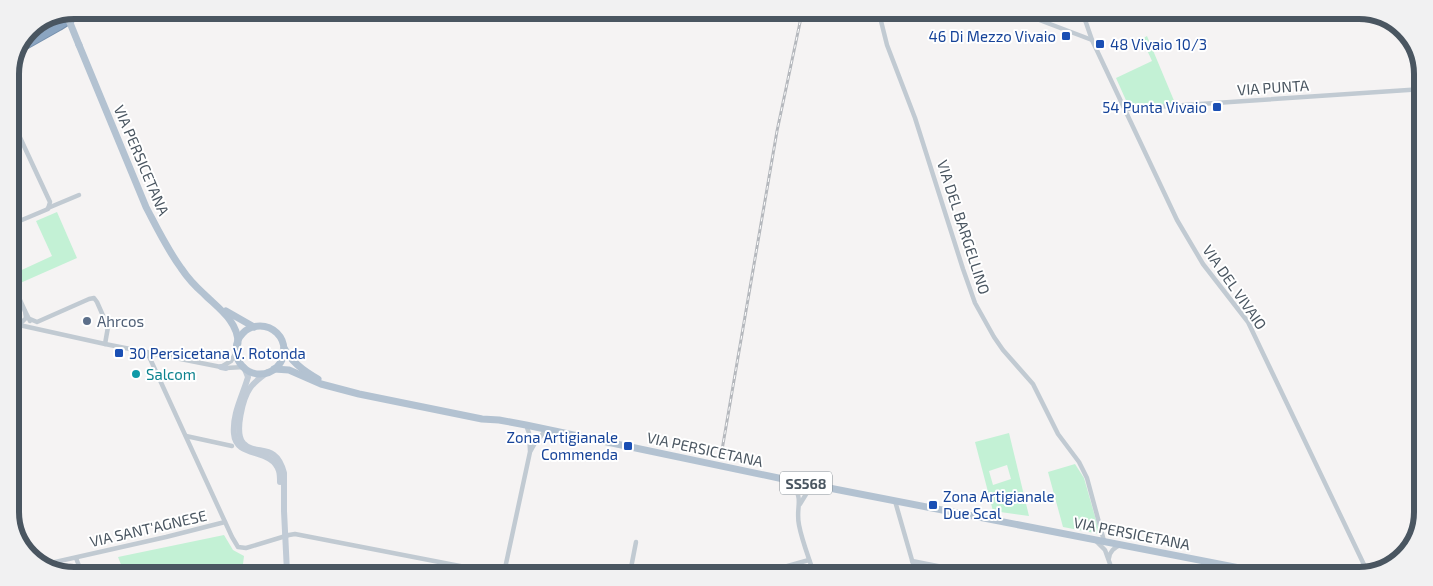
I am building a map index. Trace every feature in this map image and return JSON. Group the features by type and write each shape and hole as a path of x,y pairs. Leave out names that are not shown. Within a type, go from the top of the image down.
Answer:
{"highway":[{"path":"27,44 70,19"}],"main road":[{"name":"VIA PERSICETANA","path":"68,19 146,207 168,248 191,281 229,318 236,328 238,334 237,347"},
{"name":"VIA PERSICETANA","path":"215,304 254,327"},
{"path":"265,326 275,331 282,340 284,348 280,362 271,371 255,373 244,367 239,360 237,347 244,333 254,327 265,326"},
{"name":"VIA PERSICETANA","path":"284,348 300,367 331,387"},
{"name":"VIA PERSICETANA","path":"271,371 289,370 312,381 359,394 526,425 788,480 1235,567"}],"street":[{"name":"VIA DEL BARGELLINO","path":"880,19 887,45 915,118 975,303 998,344 1033,384 1058,434 1087,478 1104,541"},
{"path":"1037,19 1092,40"},
{"name":"VIA DEL VIVAIO","path":"1084,19 1177,220 1202,264 1248,322 1365,567"},
{"name":"VIA PUNTA","path":"1125,109 1414,90"},
{"path":"19,135 50,202 48,209"},
{"path":"19,221 79,195"},
{"path":"50,202 65,201"},
{"path":"19,298 32,327"},
{"path":"30,319 37,322 94,298 108,327 105,344"},
{"path":"19,325 26,318 25,311"},
{"path":"19,325 223,367 244,367 248,377 235,421 234,436 238,444 245,450 264,455 275,462 279,471 284,511"},
{"path":"223,367 233,359 237,347"},
{"path":"148,352 235,544 242,548 295,534 457,567"},
{"path":"271,371 258,379 247,392 243,403 239,434 241,440 246,445 270,452 280,462 284,473 285,536 288,567"},
{"path":"505,567 530,452 529,433 526,425"},
{"path":"530,452 535,443 547,430"},
{"path":"186,436 232,446"},
{"path":"788,480 797,489 800,505 799,526 812,567"},
{"path":"800,505 808,491 816,485"},
{"path":"895,501 914,567"},
{"name":"VIA SANT'AGNESE","path":"53,563 225,522"},
{"path":"1094,540 1105,550 1111,567"},
{"path":"631,567 636,542"},
{"path":"1109,562 1110,554 1116,547 1121,545"},
{"name":"VIA SANT'AGNESE","path":"76,558 79,567"},
{"path":"784,567 809,560"},
{"path":"912,560 945,567"}],"green space":[{"path":"1147,36 1175,103 1129,107 1116,78 1152,61 1142,39"},
{"path":"57,212 77,258 19,284 19,271 52,256 36,221"},
{"path":"1009,433 1029,516 993,511 975,442","holes":["1007,465 1011,479 993,485 989,471"]},
{"path":"1075,464 1084,478 1100,534 1063,527 1048,472"},
{"path":"224,535 233,550 244,556 243,567 122,567 118,557"}],"railway":[{"path":"722,450 777,131 801,19"}],"place":[{"name":"46 Di Mezzo Vivaio","path":"1066,36"},
{"name":"48 Vivaio 10/3","path":"1100,44"},
{"name":"54 Punta Vivaio","path":"1217,107"},
{"name":"Ahrcos","path":"87,321"},
{"name":"30 Persicetana V. Rotonda","path":"119,353"},
{"name":"Salcom","path":"136,374"},
{"name":"Zona Artigianale Commenda","path":"628,446"},
{"name":"Zona Artigianale Due Scal","path":"933,505"}]}
